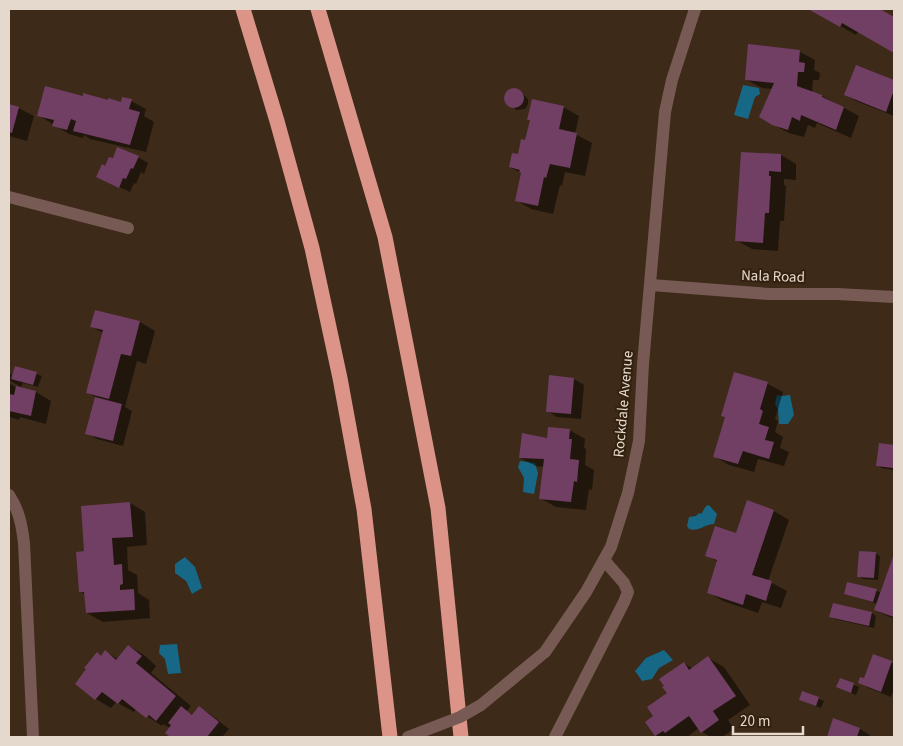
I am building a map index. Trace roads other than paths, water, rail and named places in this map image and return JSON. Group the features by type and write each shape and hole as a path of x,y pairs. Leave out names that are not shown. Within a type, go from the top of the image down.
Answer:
{"highway":[{"path":"243,9 277,121 312,248 340,378 364,509 390,737"},
{"path":"318,9 385,237 437,498 461,737"}],"street":[{"name":"Rockdale Avenue","path":"408,737 460,717 481,705 545,652 586,592 611,547 619,524 639,441 643,364 665,112 672,80 695,9"},
{"path":"9,197 128,228"},
{"name":"Nala Road","path":"651,285 769,294 837,294 894,297"},
{"path":"9,495 21,520 24,543 33,737"},
{"path":"555,737 628,592 624,583 604,560"}],"water":[{"path":"743,85 759,88 760,94 755,97 748,119 734,115"},
{"path":"777,395 790,395 794,415 788,424 779,424 778,409 775,404"},
{"path":"520,461 535,463 538,473 534,494 523,492 524,478 518,467"},
{"path":"709,505 717,514 714,524 693,530 689,529 687,526 689,517 701,514 706,506"},
{"path":"185,557 195,567 202,588 192,594 186,581 175,573 175,564"},
{"path":"177,644 181,673 168,674 165,659 159,653 160,645"},
{"path":"664,650 673,660 659,668 652,679 642,681 635,671 646,658"}]}
